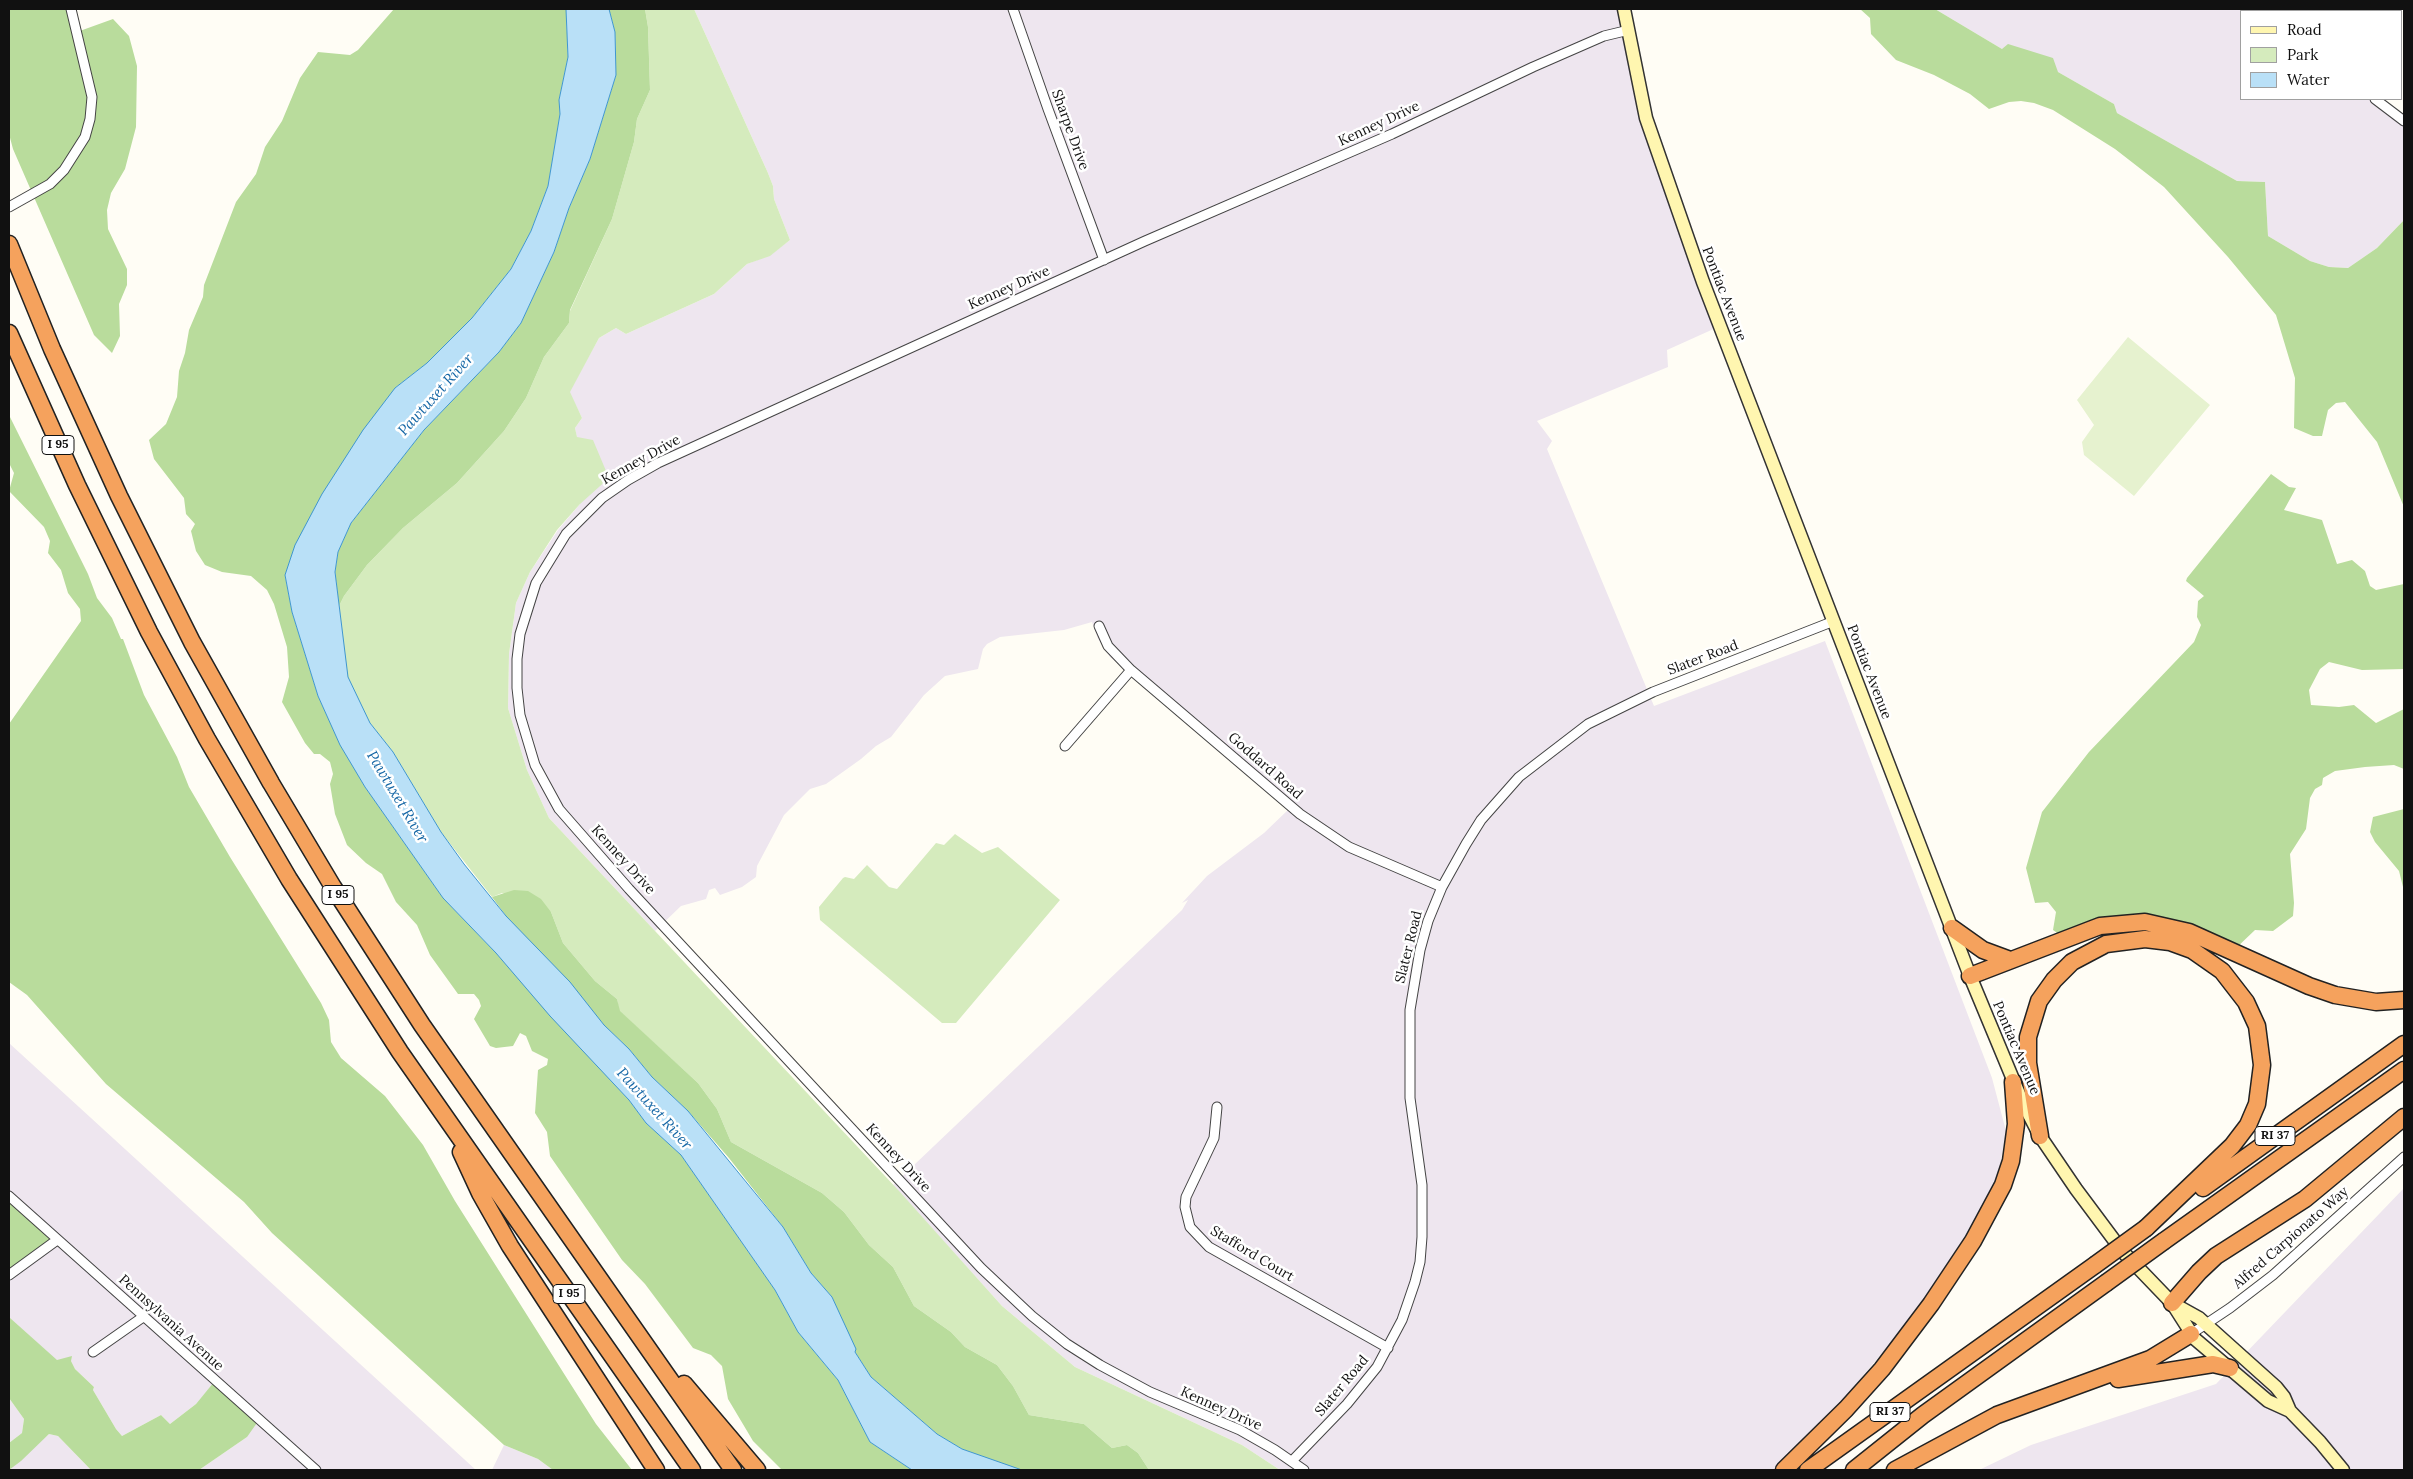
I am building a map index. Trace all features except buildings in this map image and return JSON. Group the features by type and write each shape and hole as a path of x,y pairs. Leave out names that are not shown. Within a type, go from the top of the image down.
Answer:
{"highway":[{"name":"I 95","path":"9,244 52,349 119,496 188,634 251,748 333,887 400,991 733,1470"},
{"name":"I 95","path":"9,332 107,547 207,739 310,913 446,1118 692,1470"},
{"path":"1970,976 2100,926 2145,922 2184,930 2302,983 2335,995 2376,1002 2404,1000"},
{"path":"1952,928 1983,950 2010,960"},
{"path":"2040,1136 2028,1064 2028,1037 2039,1001 2054,980 2072,962 2106,944 2132,939 2145,939 2170,942 2192,950 2222,971 2246,1002 2257,1026 2262,1065 2257,1104 2248,1125 2232,1146 2146,1228"},
{"name":"RI 37","path":"1808,1470 2404,1044"},
{"name":"RI 37","path":"1854,1470 1923,1415 2404,1070"},
{"path":"1784,1470 1846,1409 1882,1368 1931,1304 1973,1241 2003,1185 2009,1166 2016,1124 2013,1082"},
{"path":"2172,1303 2216,1256 2306,1199 2404,1117"},
{"path":"446,1118 471,1175 500,1229 656,1470"},
{"path":"619,1307 757,1470"},
{"path":"1895,1470 1953,1437 1997,1415 2066,1388 2150,1359 2191,1334"},
{"path":"2066,1388 2205,1365 2219,1364 2230,1368"}],"main road":[{"name":"Pontiac Avenue","path":"1624,9 1640,93 1662,166 1703,282 1970,976 2013,1082 2040,1136 2111,1236 2135,1265 2172,1303 2191,1334 2209,1352 2272,1405 2290,1411"},
{"name":"Pontiac Avenue","path":"2172,1303 2191,1312 2207,1324 2276,1387 2284,1396 2290,1411 2326,1448 2342,1470"}],"street":[{"path":"9,207 50,184 64,170 85,137 90,119 92,97 71,9"},
{"name":"Sharpe Drive","path":"1013,9 1104,260"},
{"name":"Kenney Drive","path":"1304,1470 1240,1430 1150,1392 1100,1365 1067,1344 1016,1302 941,1224 630,889 559,809 535,765 520,715 517,688 518,646 527,608 536,582 566,534 602,498 658,463 1104,260 1392,134 1542,63 1604,36 1629,30"},
{"path":"2376,100 2404,121"},
{"name":"Slater Road","path":"1292,1461 1361,1388 1388,1348 1406,1308 1420,1262 1422,1185 1410,1098 1410,1010 1420,950 1428,921 1442,887 1466,844 1500,798 1531,766 1588,724 1632,701 1834,621"},
{"name":"Goddard Road","path":"1099,626 1108,646 1130,670 1300,814 1332,838 1366,856 1442,887"},
{"path":"1065,746 1130,670"},
{"name":"Stafford Court","path":"1217,1107 1214,1138 1186,1197 1185,1207 1190,1227 1209,1247 1388,1348"},
{"name":"Alfred Carpionato Way","path":"2191,1334 2279,1270 2404,1157"},
{"name":"Pennsylvania Avenue","path":"9,1196 316,1470"},
{"path":"9,1275 57,1240"},
{"path":"93,1352 143,1316"}],"shaded area":[{"path":"694,9 1626,9 1633,74 1718,327 1667,350 1668,367 1537,421 1552,441 1547,449 1654,706 1825,641 1992,1078 2006,1131 1999,1172 1988,1197 1959,1249 1910,1320 1835,1409 1774,1470 1280,1470 1242,1445 1075,1367 1002,1306 893,1185 1182,910 1188,900 1182,903 1207,876 1264,833 1290,808 1110,657 1098,639 1092,622 1064,630 1000,637 987,644 983,649 978,669 945,676 924,695 891,737 826,784 810,789 784,815 757,866 756,877 742,887 720,895 715,888 709,890 706,899 681,906 655,931 549,818 527,770 508,708 509,654 516,603 530,572 558,530 580,504 581,439 577,438 575,428 582,418 569,392 599,338 616,328 626,334 714,294 747,264 770,255 790,240 774,199 773,186 768,173"},
{"path":"1935,9 2262,9 2264,10 2240,10 2240,100 2379,100 2404,119 2404,220 2377,248 2348,268 2329,267 2310,261 2268,236 2265,182 2237,181 2117,113 2114,104 2058,72 2002,49"},
{"path":"9,1043 476,1470 199,1470 247,1437 214,1383 196,1404 170,1424 161,1415 122,1436 93,1390 94,1387 75,1369 71,1361 57,1361 9,1317"},
{"path":"2404,1188 2404,1470 1979,1470 2031,1445 2216,1384"},
{"path":"9,1398 24,1419 22,1433 9,1443"},
{"path":"49,1434 58,1436 91,1470 9,1470"},
{"path":"504,1445 538,1459 553,1470 492,1470"}],"green space":[{"path":"9,9 70,9 77,32 113,19 129,36 137,66 136,127 125,169 111,193 107,210 108,229 127,269 127,285 119,304 120,336 112,353 94,335 13,149 9,134"},
{"path":"394,9 566,9 568,57 559,100 560,114 548,186 531,231 511,269 472,318 427,363 395,388 285,575 292,612 318,696 340,744 365,787 443,898 496,953 629,1100 646,1123 681,1155 775,1290 798,1332 838,1380 870,1442 912,1470 782,1470 753,1441 728,1399 722,1366 711,1355 693,1348 645,1284 622,1260 550,1156 547,1132 535,1113 538,1070 547,1065 548,1059 532,1051 526,1036 520,1033 513,1046 496,1048 490,1046 474,1019 481,1006 479,1000 474,994 458,994 430,955 417,925 396,902 382,874 366,863 347,845 335,814 330,784 333,774 330,762 320,754 314,754 305,743 282,702 289,677 287,647 274,604 267,590 251,576 222,572 205,565 196,551 191,531 195,524 186,514 184,498 154,459 149,440 166,424 177,397 179,371 185,353 189,330 203,297 204,285 236,202 256,174 265,147 282,121 300,78 318,52 350,55 358,50"},
{"path":"609,9 645,9 648,27 650,90 637,119 634,142 612,219 570,310 569,323 544,357 526,398 504,431 457,483 403,528 367,565 344,596 339,606 335,572 338,552 351,523 424,430 499,352 521,323 554,252 569,208 590,159 616,75 615,32"},
{"path":"645,9 694,9 768,173 773,186 774,199 790,240 770,256 747,264 714,294 626,334 616,328 599,338 570,392 582,418 575,428 577,437 593,440 609,478 580,504 557,530 530,572 516,603 509,654 508,708 527,770 549,818 900,1192 1002,1306 1075,1367 1242,1445 1280,1470 1149,1470 1138,1453 1127,1445 1112,1448 1084,1424 1029,1415 1013,1386 997,1365 965,1347 951,1332 914,1306 893,1267 869,1245 844,1212 822,1193 731,1142 717,1109 698,1083 619,1011 617,999 595,981 563,943 551,912 502,893 492,897 441,832 393,752 370,723 347,677 339,606 344,596 367,565 403,528 457,483 504,431 526,398 544,357 569,323 570,311 612,219 634,142 637,119 650,90 648,27"},
{"path":"1860,9 1935,9 2002,49 2008,44 2053,58 2058,72 2114,104 2117,113 2237,181 2265,182 2268,236 2310,261 2329,267 2348,268 2377,248 2404,220 2404,507 2377,442 2345,402 2336,403 2328,410 2322,436 2313,436 2294,428 2295,378 2276,315 2228,257 2164,187 2115,149 2053,110 2034,103 2021,101 2009,102 1989,109 1970,94 1934,75 1896,60 1871,34 1870,18"},
{"path":"2264,9 2363,9 2360,10"},
{"path":"2128,337 2210,405 2134,496 2084,455 2082,442 2094,425 2077,400"},
{"path":"9,415 88,574 97,598 112,618 121,639 123,639 144,695 177,757 189,787 230,857 321,1003 329,1020 331,1042 341,1058 385,1096 423,1145 455,1201 596,1424 632,1470 553,1470 538,1459 504,1445 272,1233 244,1202 106,1084 27,995 9,982 9,724 81,621 80,609 68,593 61,570 48,553 50,541 44,527 9,491 14,473 9,463"},
{"path":"2271,474 2289,487 2296,488 2284,510 2322,520 2337,564 2352,560 2365,571 2370,586 2376,590 2404,584 2404,669 2362,670 2329,662 2320,669 2309,690 2311,705 2339,707 2354,705 2376,723 2404,709 2404,769 2394,765 2365,767 2335,771 2323,778 2322,785 2315,789 2310,798 2306,829 2290,854 2294,903 2293,916 2273,931 2255,930 2234,950 2164,924 2063,937 2053,930 2056,912 2048,902 2035,903 2026,868 2042,812 2089,752 2194,642 2201,625 2197,617 2198,601 2204,596 2186,581 2187,578"},
{"path":"2404,809 2404,891 2399,871 2375,842 2370,832 2373,817"},
{"path":"955,834 982,853 998,847 1060,900 956,1023 942,1023 820,920 819,907 843,878 854,879 867,865 889,887 897,889 936,843 944,845"},
{"path":"514,890 528,891 541,899 551,912 563,943 595,981 617,999 620,1011 698,1083 717,1109 731,1142 822,1193 844,1212 869,1245 893,1267 914,1306 951,1332 965,1347 997,1365 1013,1386 1029,1415 1084,1424 1112,1448 1127,1445 1138,1453 1149,1470 1022,1470 1001,1464 962,1449 937,1434 871,1377 855,1352 832,1297 811,1273 783,1227 729,1158 688,1111 652,1077 629,1049 604,1025 506,916 492,897"},
{"path":"9,1198 55,1239 9,1276"},
{"path":"9,1317 57,1360 72,1356 71,1361 75,1369 94,1387 93,1390 122,1436 161,1415 170,1424 196,1404 214,1382 259,1420 247,1437 199,1470 91,1470 58,1436 49,1434 9,1470 9,1443 22,1433 24,1419 9,1398"}],"water":[{"name":"Pawtuxet River","path":"566,9 609,9 615,32 616,75 590,159 569,208 554,252 521,323 499,352 424,430 351,523 338,552 335,572 348,677 370,723 393,752 441,832 464,864 506,916 570,982 604,1025 629,1049 652,1077 688,1111 783,1227 811,1273 832,1297 856,1349 855,1352 871,1377 937,1434 962,1449 1022,1470 912,1470 870,1442 838,1380 798,1332 775,1290 681,1155 646,1123 629,1100 550,1016 496,953 443,898 365,787 340,745 318,696 292,612 285,575 295,545 322,494 363,430 395,388 427,363 472,318 511,269 531,231 548,186 560,114 559,100 568,57"}]}
